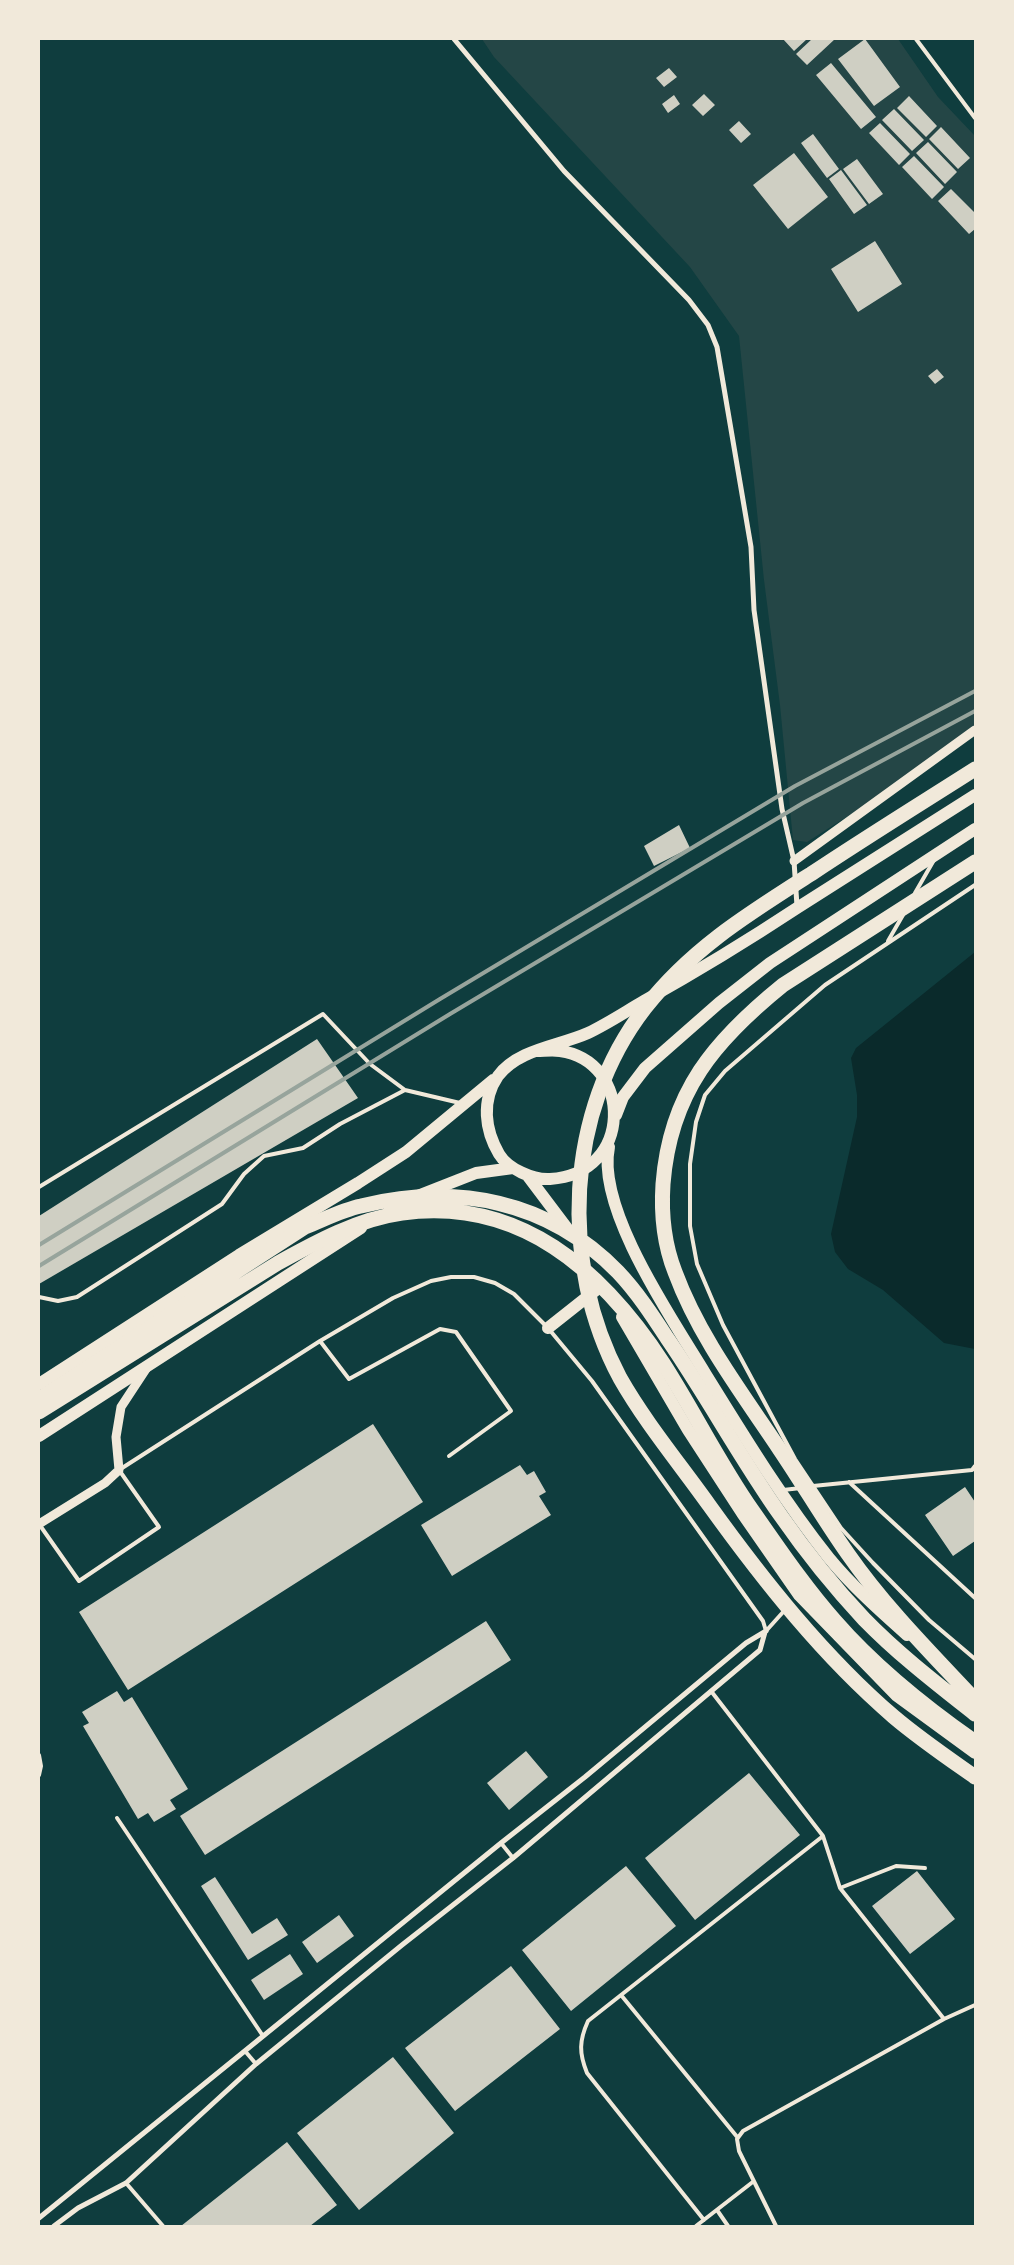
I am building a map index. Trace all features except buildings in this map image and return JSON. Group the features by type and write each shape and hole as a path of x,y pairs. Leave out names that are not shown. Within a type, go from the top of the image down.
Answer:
{"highway":[{"path":"975,769 733,924 682,966 664,984 628,1032 598,1091 583,1154 580,1221 588,1294 602,1337 620,1377 658,1434 735,1542 810,1633 894,1717 975,1777"},
{"path":"975,862 784,985 756,1007 724,1038 704,1063 680,1106 670,1136 663,1195 663,1221 674,1271 695,1317 725,1368 848,1555 914,1635 975,1700"},
{"path":"39,1399 305,1228 324,1219 359,1206 444,1195 484,1200 518,1208 551,1221 576,1236 618,1272 643,1302 680,1356 757,1481 809,1554 865,1620 909,1661 975,1714"},
{"path":"39,1412 278,1263 315,1242 366,1222 400,1213 433,1210 460,1212 500,1221 542,1240 566,1255 598,1281 638,1327 658,1356 751,1508 834,1620 874,1661 951,1725 975,1742"}],"main road":[{"path":"39,1384 239,1255 406,1152 516,1060 587,1033 696,972 975,795"},
{"path":"975,829 770,963 719,1002 645,1068 623,1097 615,1117 606,1159 610,1182 628,1236 663,1305 779,1490 830,1559 868,1600 975,1693"},
{"path":"537,1051 560,1051 582,1058 600,1074 612,1094 615,1117"},
{"path":"499,1076 488,1096 486,1120 492,1142 501,1159 513,1168 527,1175 547,1179 568,1177 586,1169 602,1155 611,1137"},
{"path":"39,1436 385,1213 419,1196 476,1173 513,1168"},
{"path":"527,1175 573,1236 688,1430 742,1513 799,1595 897,1696 975,1753"},
{"path":"548,1328 603,1284"}],"street":[{"path":"454,39 564,171 689,300 708,325 717,347 751,547 756,619 782,809 794,861 798,908"},
{"path":"794,861 975,730"},
{"path":"39,1524 105,1484 119,1470 116,1436 121,1407 146,1368"},
{"path":"54,2226 78,2208 126,2183 256,2064 402,1945 513,1858 760,1650 766,1631"},
{"path":"39,2218 501,1842 585,1777 746,1643 766,1631"}],"lane":[{"path":"916,39 975,118"},
{"path":"887,943 940,851"},
{"path":"975,885 825,985 725,1071 705,1095 696,1122 690,1164 690,1226 697,1264 735,1347 795,1460 841,1528 873,1564 929,1620 975,1660"},
{"path":"39,1187 323,1014 370,1064 405,1090 465,1104"},
{"path":"39,1297 58,1301 77,1298 222,1204 244,1174 264,1156 303,1148 340,1124 405,1090"},
{"path":"39,1524 79,1581 159,1527 119,1470 320,1341 393,1298 431,1281 451,1277 474,1277 495,1283 514,1294 548,1328 592,1381 763,1621 766,1631"},
{"path":"320,1341 349,1379 440,1329 456,1332 510,1410 449,1456"},
{"path":"779,1490 849,1482 974,1472 975,1466"},
{"path":"849,1482 975,1598"},
{"path":"766,1631 799,1595"},
{"path":"711,1691 823,1836 840,1888 944,2019"},
{"path":"39,1755 41,1766 39,1775"},
{"path":"117,1818 263,2036"},
{"path":"704,2220 587,2073 580,2055 580,2038 588,2021 823,1836"},
{"path":"501,1842 513,1858"},
{"path":"840,1888 896,1866 925,1868"},
{"path":"621,1995 738,2138 739,2151 776,2226"},
{"path":"738,2138 749,2127 944,2019 975,2005"},
{"path":"245,2051 256,2064"},
{"path":"696,2226 754,2181"},
{"path":"126,2183 163,2226"},
{"path":"717,2210 728,2226"}],"shaded area":[{"path":"482,39 898,39 938,97 975,136 975,729 856,811 807,842 793,840 739,336 690,267 494,57"},
{"path":"975,952 975,1349 944,1343 883,1290 848,1269 835,1252 831,1234 857,1117 857,1095 851,1058 856,1048"}],"railway":[{"path":"39,1245 440,999 795,786 975,691"},
{"path":"39,1266 450,1014 803,803 975,711"}]}
